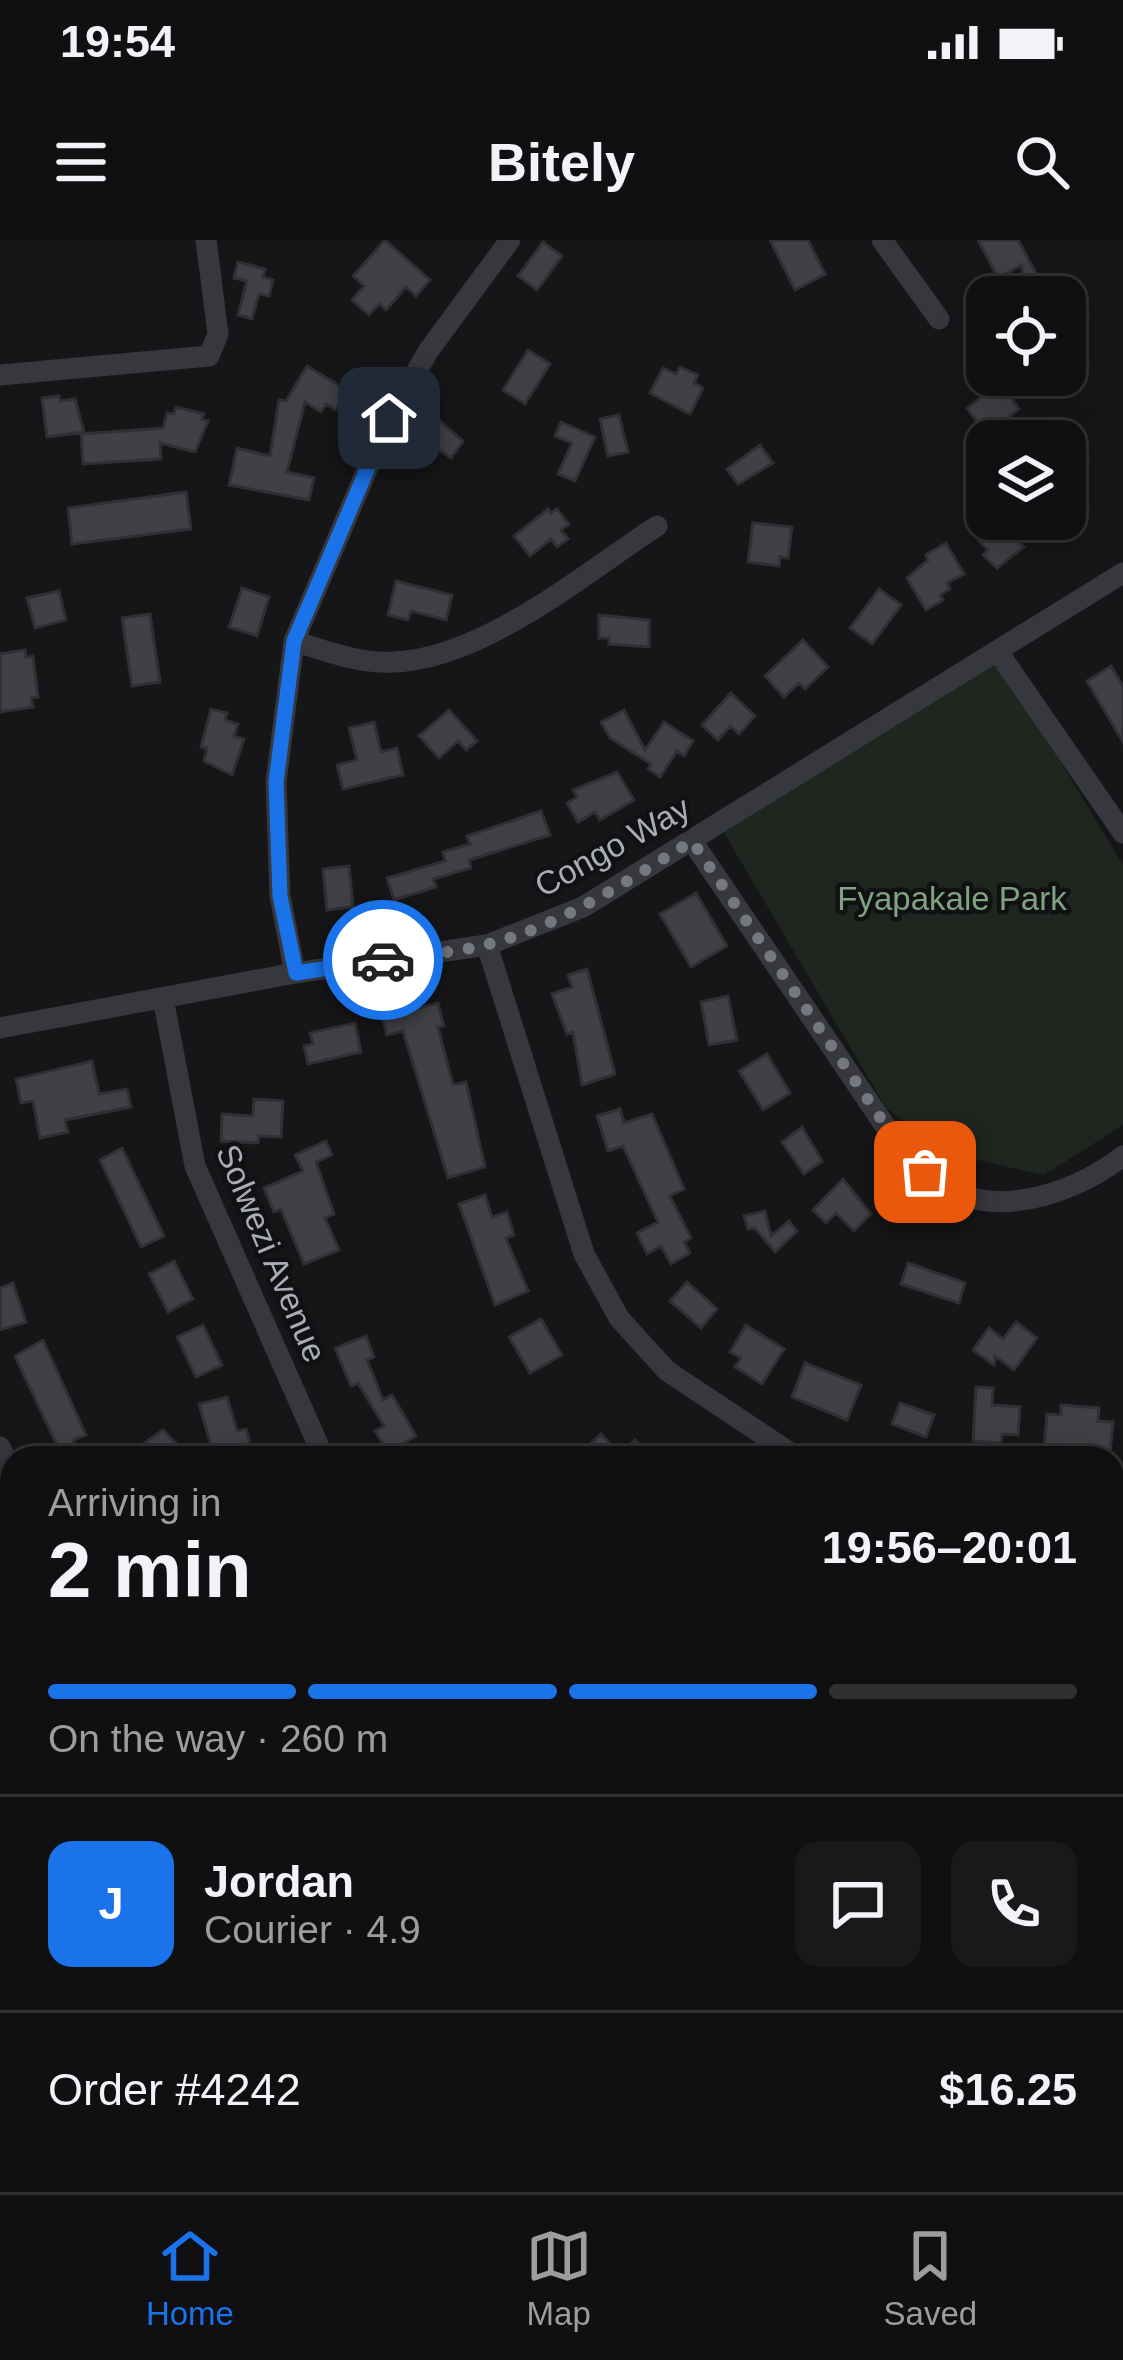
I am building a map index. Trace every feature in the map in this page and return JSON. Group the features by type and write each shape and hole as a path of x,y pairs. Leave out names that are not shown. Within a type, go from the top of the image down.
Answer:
{"street":[{"path":"0,375 209,356 218,334 206,240"},
{"path":"296,973 280,896 276,782 294,641 389,418 429,350 510,240"},
{"path":"882,240 939,319"},
{"path":"294,641 349,658 395,662 445,652 517,617 658,526"},
{"name":"Congo Way","path":"0,1028 296,973 487,945 583,908 1123,573"},
{"path":"998,652 1123,832"},
{"path":"692,841 894,1138 925,1172 957,1193 1007,1200 1066,1189 1123,1156"},
{"path":"487,945 584,1254 619,1318 667,1370 780,1446"},
{"name":"Solwezi Avenue","path":"163,998 195,1166 316,1446"}],"green space":[{"name":"Fyapakale Park","path":"998,658 1123,865 1123,1125 1044,1175 951,1154 886,1108 720,826"}],"building":[{"path":"385,240 430,280 416,296 406,287 386,310 379,304 369,315 352,300 364,286 353,276"},
{"path":"770,240 808,240 825,274 795,290"},
{"path":"978,240 1018,240 1037,276 1023,276 1022,265 997,276"},
{"path":"543,242 562,256 537,290 518,276"},
{"path":"238,262 265,269 263,277 273,280 269,296 259,294 252,319 238,315 247,281 234,278"},
{"path":"528,350 550,364 525,404 503,390"},
{"path":"307,366 348,391 336,410 326,404 321,412 305,402 287,472 314,478 309,500 229,485 237,448 270,456 279,400 286,401"},
{"path":"680,367 698,375 694,383 703,388 690,414 650,393 663,368 676,374"},
{"path":"59,396 60,401 75,399 84,432 47,437 42,398"},
{"path":"983,396 1010,396 1019,409 1004,420 976,420 967,408"},
{"path":"176,407 204,414 202,419 208,421 195,452 160,443 161,459 83,464 81,434 163,428 167,413 174,414"},
{"path":"619,415 628,452 608,456 600,419"},
{"path":"435,417 463,441 451,458 421,438"},
{"path":"561,422 595,437 575,481 558,474 572,443 555,436"},
{"path":"760,445 773,463 738,484 727,469"},
{"path":"186,492 191,529 72,544 68,508"},
{"path":"548,509 551,513 557,509 569,524 561,530 568,539 557,547 551,539 530,556 514,536"},
{"path":"753,523 792,527 788,558 780,557 779,566 748,562"},
{"path":"1020,540 1024,547 997,568 983,555 988,550 979,541"},
{"path":"946,543 964,574 947,583 950,589 940,595 943,600 926,610 907,578 928,560 926,555"},
{"path":"396,581 452,595 446,620 411,611 408,620 388,615"},
{"path":"242,588 269,597 257,636 229,627"},
{"path":"879,589 901,605 872,644 850,628"},
{"path":"59,591 66,620 35,628 27,598"},
{"path":"150,614 160,682 132,686 122,618"},
{"path":"599,615 649,620 649,647 609,644 609,638 599,638"},
{"path":"803,640 828,667 805,689 799,683 784,697 765,676"},
{"path":"25,650 26,657 33,656 38,697 31,698 33,707 0,712 0,654"},
{"path":"1111,666 1123,686 1123,742 1087,681"},
{"path":"731,693 755,716 739,734 730,726 718,740 702,725"},
{"path":"211,709 227,713 225,720 238,724 234,736 244,739 232,775 204,761 207,748 201,747"},
{"path":"449,710 477,741 466,750 458,741 439,758 419,736"},
{"path":"624,710 645,750 664,722 693,741 684,756 677,751 660,777 648,769 651,764 610,738 601,722"},
{"path":"374,722 381,752 397,748 403,775 343,789 337,765 357,760 349,728"},
{"path":"617,772 634,800 600,820 595,812 578,822 567,803 577,797 573,790"},
{"path":"541,811 550,835 469,860 471,868 433,879 436,887 394,900 387,878 445,861 443,852 470,844 467,836"},
{"path":"349,866 353,907 327,910 323,869"},
{"path":"696,893 727,946 691,967 660,914"},
{"path":"587,969 615,1074 582,1085 573,1032 567,1034 552,994 572,987 568,975"},
{"path":"728,996 737,1040 709,1045 701,1002"},
{"path":"438,1003 444,1026 438,1027 453,1085 466,1082 485,1167 448,1178 403,1031 387,1035 382,1017"},
{"path":"355,1023 361,1052 308,1064 304,1046 313,1044 310,1033"},
{"path":"767,1054 790,1093 763,1110 739,1071"},
{"path":"92,1061 99,1094 127,1089 131,1107 65,1120 68,1132 40,1138 33,1101 21,1103 16,1079"},
{"path":"254,1099 283,1101 281,1137 259,1136 258,1143 221,1141 222,1114 253,1116"},
{"path":"620,1109 624,1123 652,1114 684,1189 670,1196 691,1238 684,1242 690,1253 671,1264 661,1246 647,1254 637,1233 658,1222 623,1146 608,1151 597,1116"},
{"path":"802,1127 822,1161 804,1174 782,1142"},
{"path":"326,1141 332,1155 316,1162 334,1214 325,1218 339,1250 304,1264 281,1209 274,1212 264,1188 303,1171 295,1155"},
{"path":"122,1148 164,1236 141,1247 100,1160"},
{"path":"843,1179 871,1214 854,1231 836,1213 826,1223 813,1210"},
{"path":"485,1195 492,1217 507,1212 514,1235 506,1238 528,1291 495,1305 459,1204"},
{"path":"765,1211 771,1236 789,1221 797,1231 775,1252 755,1228 748,1229 744,1216"},
{"path":"174,1261 193,1299 168,1312 149,1274"},
{"path":"908,1263 965,1283 959,1303 901,1284"},
{"path":"687,1282 717,1309 701,1328 670,1301"},
{"path":"13,1283 26,1322 0,1330 0,1288"},
{"path":"541,1319 562,1355 530,1373 509,1337"},
{"path":"1016,1322 1037,1338 1014,1370 995,1356 994,1365 973,1350 989,1328 1003,1339"},
{"path":"203,1325 222,1365 196,1377 177,1337"},
{"path":"746,1325 784,1349 762,1384 735,1367 741,1358 730,1352"},
{"path":"366,1336 374,1357 367,1360 383,1400 392,1395 416,1436 398,1446 384,1446 375,1431 384,1426 358,1383 351,1386 335,1348"},
{"path":"43,1340 86,1435 73,1440 76,1446 57,1446 15,1356"},
{"path":"805,1363 861,1385 847,1420 792,1397"},
{"path":"976,1387 993,1388 992,1405 1020,1407 1018,1435 1002,1434 1001,1443 973,1441"},
{"path":"227,1397 237,1431 246,1429 250,1443 211,1446 199,1404"},
{"path":"900,1403 934,1415 926,1437 892,1424"},
{"path":"1061,1405 1099,1408 1098,1421 1113,1422 1111,1446 1044,1446 1047,1414 1061,1415"},
{"path":"163,1430 179,1446 140,1446"},
{"path":"601,1434 612,1446 588,1446"}],"way so far":[{"path":"383,960 487,945 583,908 692,841 894,1138 925,1172"}],"route":[{"path":"383,960 296,973 280,896 276,782 294,641 389,418"}]}
